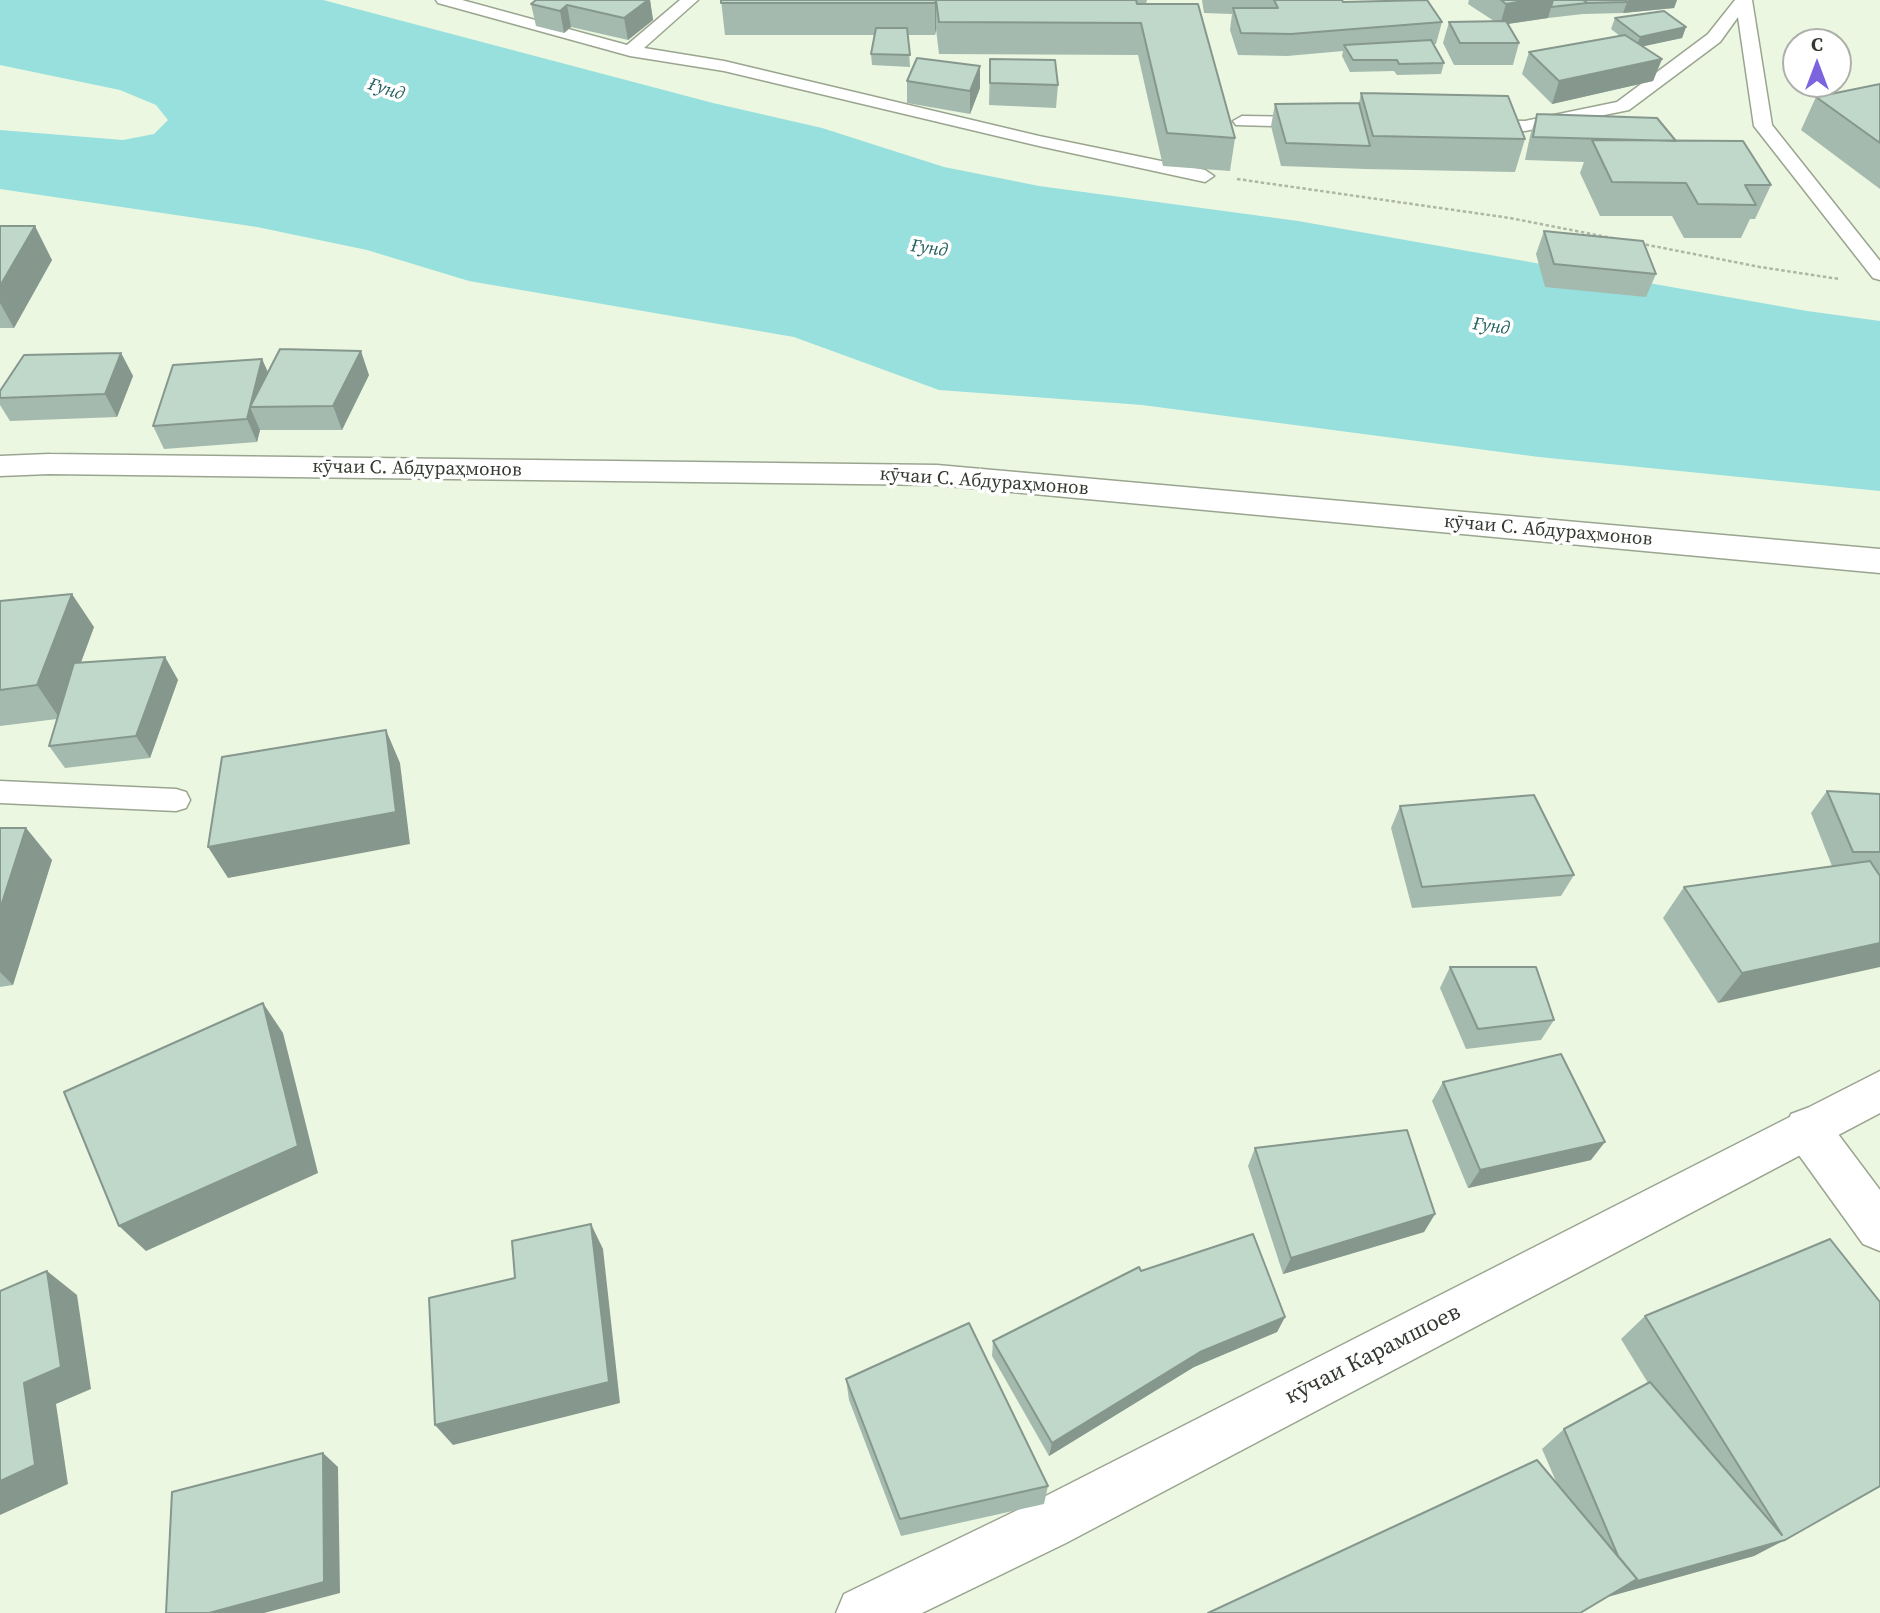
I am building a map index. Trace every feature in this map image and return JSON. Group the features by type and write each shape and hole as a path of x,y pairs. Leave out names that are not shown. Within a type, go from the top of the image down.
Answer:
{"street":[{"name":"кӯчаи С. Абдураҳмонов","path":"0,466 49,464 937,475 1880,561"},
{"name":"кӯчаи Карамшоев","path":"877,1610 1880,1091"},
{"path":"1807,1129 1880,1228"}],"lane":[{"path":"444,0 630,51 724,66 1039,141 1205,176"},
{"path":"630,51 690,0"},
{"path":"1458,125 1525,126 1623,106 1714,38 1744,0"},
{"path":"1744,0 1763,126 1880,274"},
{"path":"1242,121 1323,122"},
{"path":"0,792 176,800"}],"path":[{"path":"1205,176 1308,187 1510,218 1796,272"}],"water":[{"name":"Ғунд","path":"0,0 323,0 713,103 822,128 944,167 1039,186 1298,221 1807,311 1880,321 1880,491 1539,457 1142,405 939,390 794,337 469,281 367,250 257,227 0,189 0,130 123,140 154,134 168,120 156,105 120,90 0,65"}],"building":[{"path":"536,0 648,0 624,18 567,5 560,11 531,4"},
{"path":"721,0 936,0 935,3 721,3"},
{"path":"936,0 1136,0 1137,4 1198,4 1235,138 1167,133 1141,23 939,22"},
{"path":"1274,0 1427,0 1442,22 1291,34 1241,33 1233,8 1278,8"},
{"path":"1501,0 1529,0 1506,4"},
{"path":"1553,0 1583,0 1587,3 1551,7"},
{"path":"1585,0 1625,0 1627,2 1587,3"},
{"path":"1664,11 1686,27 1640,37 1615,18"},
{"path":"1506,21 1519,43 1460,43 1449,22"},
{"path":"876,28 907,28 910,55 871,54"},
{"path":"1625,35 1662,59 1559,81 1529,52"},
{"path":"1431,40 1444,63 1399,64 1397,60 1353,60 1344,45"},
{"path":"917,58 980,66 970,91 907,81"},
{"path":"990,59 1055,60 1058,85 990,83"},
{"path":"1880,84 1880,143 1817,98 1852,98 1852,90"},
{"path":"1361,93 1508,96 1525,139 1373,136"},
{"path":"1359,103 1370,146 1286,143 1275,104"},
{"path":"1537,114 1657,118 1676,141 1533,137"},
{"path":"1592,140 1743,141 1771,185 1745,185 1756,205 1698,204 1686,183 1612,182"},
{"path":"0,226 35,226 0,286"},
{"path":"1544,231 1643,241 1656,274 1554,264"},
{"path":"280,349 361,351 333,406 250,407"},
{"path":"121,353 105,394 0,398 0,391 24,355"},
{"path":"262,359 247,419 153,426 173,365"},
{"path":"72,594 37,685 0,690 0,601"},
{"path":"165,657 136,736 49,746 74,663"},
{"path":"386,730 396,812 208,847 222,757"},
{"path":"1827,791 1880,794 1880,852 1853,852"},
{"path":"1534,795 1574,875 1422,887 1400,806"},
{"path":"0,828 26,828 0,909"},
{"path":"1870,861 1880,876 1880,943 1742,973 1684,887"},
{"path":"1450,967 1536,967 1554,1020 1478,1029"},
{"path":"263,1003 298,1146 119,1226 64,1092"},
{"path":"1561,1054 1605,1142 1480,1170 1443,1082"},
{"path":"1407,1130 1435,1214 1291,1258 1255,1148"},
{"path":"591,1224 609,1382 435,1425 429,1298 515,1278 512,1241"},
{"path":"1253,1234 1285,1317 1200,1352 1052,1443 993,1341 1139,1267 1141,1271"},
{"path":"1830,1239 1880,1302 1880,1486 1785,1540 1630,1583 1637,1579 1618,1556 1564,1429 1650,1382 1782,1535 1645,1316"},
{"path":"47,1271 61,1367 24,1383 35,1465 0,1481 0,1291"},
{"path":"969,1323 1048,1486 900,1519 846,1379"},
{"path":"323,1453 324,1582 209,1613 166,1613 172,1492"},
{"path":"1537,1460 1637,1579 1580,1613 1208,1613"}]}
